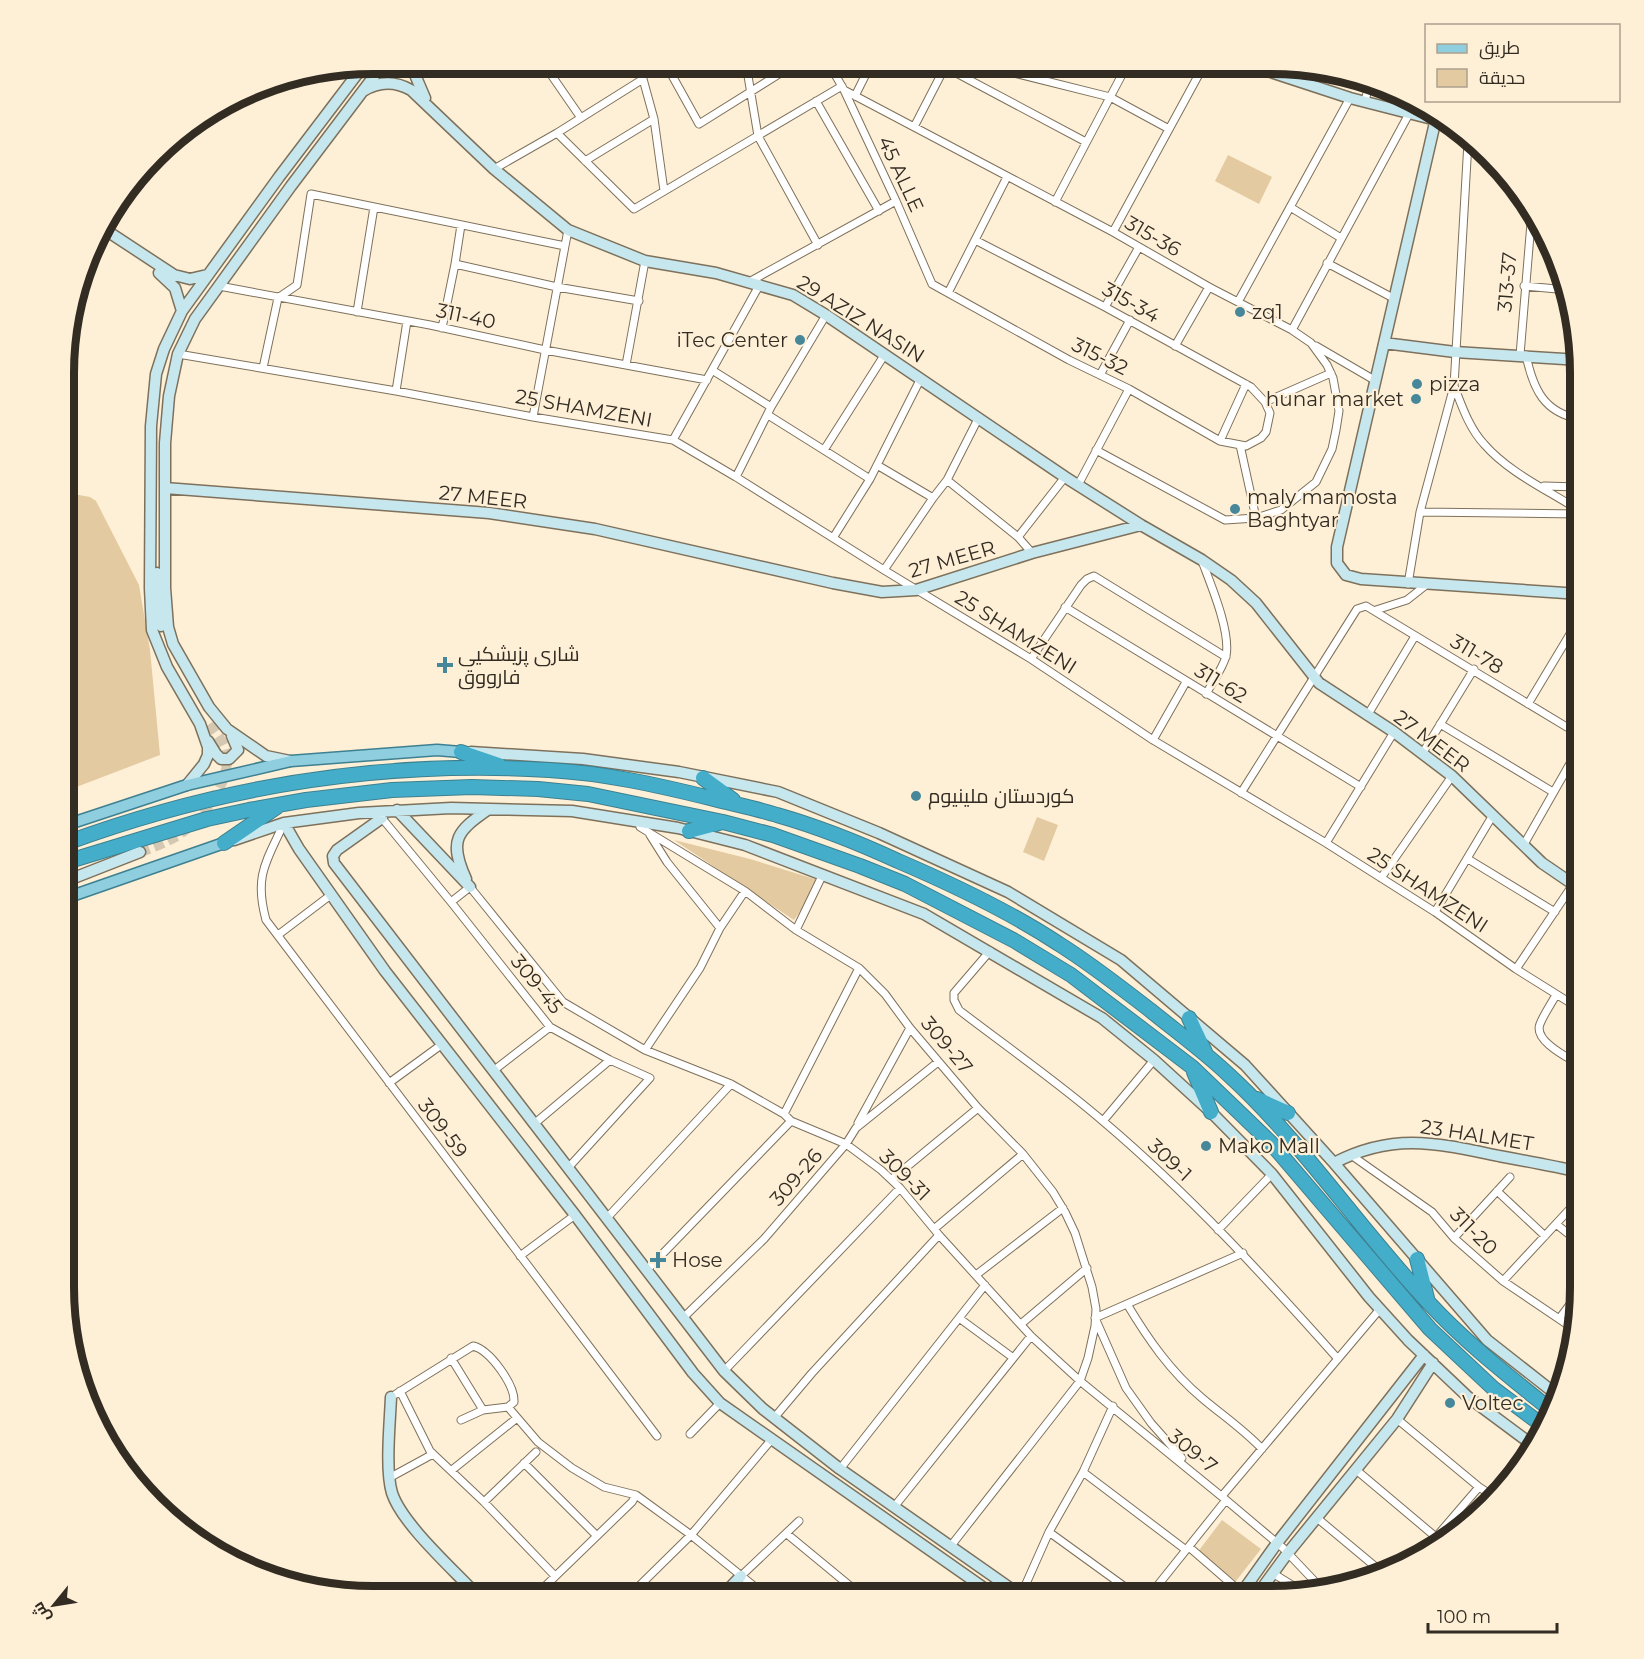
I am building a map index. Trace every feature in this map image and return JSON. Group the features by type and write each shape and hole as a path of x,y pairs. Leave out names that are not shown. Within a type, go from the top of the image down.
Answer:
{"highway":[{"path":"461,752 510,768"},
{"path":"74,840 138,818 232,793 315,778 393,770 510,768 552,770 653,784 778,815 851,840 974,896 1057,942 1092,966 1206,1054 1253,1098 1287,1135 1428,1303 1469,1343 1546,1406"},
{"path":"703,778 740,805"},
{"path":"74,860 207,819 280,805 392,790 472,787 538,789 588,794 723,822 773,835 860,866 905,884 1071,975 1192,1067 1270,1143 1430,1329 1494,1389 1538,1422"},
{"path":"224,843 280,805"},
{"path":"689,831 723,822"},
{"path":"966,916 976,911 978,903 974,896"},
{"path":"994,931 992,918 995,914 1004,911"},
{"path":"1189,1018 1206,1054"},
{"path":"1192,1067 1211,1112"},
{"path":"1253,1098 1288,1113"},
{"path":"1417,1260 1428,1303"}],"main road":[{"path":"74,822 187,785 291,761 437,750 461,752"},
{"path":"74,895 224,843"}],"street":[{"path":"167,412 165,588 168,627 173,644 188,673 209,707 238,746 238,750 229,759 221,759 206,738 159,650 152,630 150,588 153,394 164,349 182,311 356,74"},
{"path":"207,720 185,686 161,630 157,583 159,454 178,354 195,319 376,74"},
{"name":"29 AZIZ NASIN","path":"414,74 430,106"},
{"path":"551,74 581,118"},
{"path":"671,74 699,124 779,74"},
{"path":"748,74 758,136 818,245"},
{"name":"45 ALLE","path":"835,74 896,201 932,284 948,293"},
{"path":"855,96 866,74"},
{"path":"914,127 941,74"},
{"path":"960,74 1086,142"},
{"path":"1018,74 1110,97 1169,129"},
{"path":"1055,202 1122,74"},
{"path":"1113,232 1199,74"},
{"path":"1277,74 1350,98 1421,114"},
{"path":"494,169 643,79 654,119 664,191"},
{"name":"29 AZIZ NASIN","path":"363,91 378,84 399,85 411,90 494,169 568,230 645,261 716,273 793,295 921,378 1065,477 1141,525"},
{"path":"557,133 634,209 816,101 843,88"},
{"name":"315-36","path":"843,88 1113,232 1209,287 1292,330 1311,343 1331,373 1339,411 1332,449 1316,482 1281,510 1256,518"},
{"path":"1365,100 1368,89"},
{"path":"1238,302 1350,98"},
{"path":"816,101 879,211"},
{"path":"1292,330 1410,112"},
{"path":"585,161 654,119"},
{"path":"1436,123 1337,547 1337,563 1347,575 1361,579 1570,593"},
{"path":"1408,584 1420,512 1454,386 1468,147"},
{"path":"279,177 291,186"},
{"path":"948,293 1007,177"},
{"path":"263,368 278,298 297,285 310,194 565,246"},
{"path":"673,440 712,370 754,283 896,201"},
{"path":"357,312 374,207"},
{"path":"1290,207 1341,238"},
{"path":"442,328 461,225"},
{"name":"313-37","path":"1531,225 1524,286 1523,355 1533,382 1546,402 1553,410 1570,418"},
{"path":"533,417 568,230"},
{"path":"109,232 174,275 190,279 207,275"},
{"path":"106,237 170,281 179,295 182,311"},
{"name":"315-34","path":"975,240 1130,320 1246,384 1265,402"},
{"path":"1105,307 1139,248"},
{"path":"626,365 645,261"},
{"path":"1328,263 1395,299"},
{"path":"455,264 557,287 639,301"},
{"name":"311-40","path":"219,286 407,321 545,351 706,380"},
{"path":"1524,286 1558,289"},
{"path":"1175,346 1209,287"},
{"name":"315-32","path":"948,293 1069,360 1130,389 1220,441 1240,445"},
{"path":"736,477 771,407 826,315"},
{"path":"1100,375 1130,320"},
{"path":"396,391 407,321"},
{"path":"1311,343 1376,381"},
{"path":"1384,343 1455,352 1570,359"},
{"name":"25 SHAMZENI","path":"178,354 673,440 1031,659 1153,740 1382,878 1570,1004"},
{"path":"824,450 885,354"},
{"path":"712,370 771,407"},
{"path":"1096,450 1226,520 1256,518 1240,445 1246,446 1254,442 1266,432 1270,413 1265,402 1331,373"},
{"path":"833,538 870,479 921,378"},
{"path":"1220,441 1246,384"},
{"path":"1454,386 1467,418 1483,443 1498,458 1570,506"},
{"path":"1078,485 1130,389"},
{"path":"768,415 870,479"},
{"path":"884,570 947,480 979,417"},
{"path":"877,465 933,498"},
{"path":"1018,537 1065,477"},
{"path":"947,480 1018,537 1032,553"},
{"path":"1542,486 1570,486"},
{"name":"27 MEER","path":"165,488 489,513 595,529 833,584 882,592 916,590 1032,553 1141,525 1231,579 1257,603 1319,683 1394,732 1452,776 1523,846 1542,863 1570,882"},
{"path":"1420,512 1570,513"},
{"path":"1202,560 1221,617 1226,657 1206,694"},
{"path":"1031,659 1065,607 1087,579 1094,576 1226,657"},
{"path":"1241,793 1357,609 1366,606 1376,610 1407,600 1426,585"},
{"name":"311-62","path":"1065,607 1361,787"},
{"name":"311-78","path":"1376,610 1570,729"},
{"path":"1528,704 1570,633"},
{"path":"1367,716 1415,636"},
{"path":"1422,754 1474,669"},
{"path":"1153,740 1186,682"},
{"path":"1440,724 1552,792"},
{"path":"227,729 266,756 291,761"},
{"path":"1326,843 1394,732"},
{"path":"187,785 204,764 208,755 206,738"},
{"path":"461,752 583,759 680,772 778,792 879,833 1008,892 1121,960 1245,1065 1334,1163 1487,1340 1552,1391"},
{"path":"1523,846 1570,762"},
{"path":"1382,878 1452,776"},
{"path":"224,843 284,823 379,815 397,810 489,808 572,811 689,831 745,845 924,914 1102,1018 1154,1060 1211,1112 1272,1174 1380,1309 1424,1355 1468,1397 1527,1441"},
{"path":"470,887 457,860 457,842 464,827 489,808"},
{"path":"397,810 470,887"},
{"path":"379,815 337,850 333,856 334,863 724,1371 774,1418 840,1469 1007,1586"},
{"name":"309-45","path":"379,815 550,1028 650,1078 568,1168"},
{"path":"1435,912 1493,816"},
{"name":"309-27","path":"639,822 640,827 649,833 745,891 796,930 859,968 885,994 938,1062 978,1108 1023,1154 1053,1192 1075,1233 1094,1298 1095,1318 1088,1358 1080,1381"},
{"path":"284,823 299,849 370,951 575,1215 693,1372 720,1403 981,1586"},
{"name":"309-59","path":"284,823 261,877 260,898 266,920 657,1436"},
{"path":"649,833 667,862 720,928"},
{"path":"74,878 140,852"},
{"path":"1468,859 1555,912"},
{"path":"796,930 823,874"},
{"path":"451,902 470,887"},
{"name":"309-31","path":"470,887 563,1002 645,1050 731,1084 784,1114 791,1122 846,1144 892,1179 1031,1336"},
{"path":"645,1050 700,968 720,928 745,891"},
{"path":"278,935 332,894"},
{"path":"1516,969 1555,912 1570,895"},
{"name":"309-1","path":"990,951 954,993 954,1000 959,1010 1103,1121 1194,1204 1243,1253 1338,1359"},
{"path":"784,1114 859,968"},
{"path":"1556,995 1540,1024 1540,1034 1548,1044 1570,1058"},
{"path":"493,1071 550,1028"},
{"path":"856,1128 910,1028"},
{"path":"389,1083 441,1045"},
{"path":"534,1124 610,1060"},
{"path":"1103,1121 1154,1060"},
{"name":"309-26","path":"682,1318 764,1239 846,1144 856,1128 938,1062"},
{"path":"606,1219 731,1084"},
{"path":"892,1179 978,1108"},
{"path":"646,1271 791,1122"},
{"name":"23 HALMET","path":"1334,1163 1368,1148 1425,1142 1570,1170"},
{"path":"774,1418 937,1232 1023,1154"},
{"name":"311-20","path":"1351,1155 1432,1212 1454,1238 1503,1281 1568,1325"},
{"path":"1218,1230 1272,1174"},
{"path":"1454,1238 1510,1177"},
{"path":"724,1371 900,1188"},
{"path":"1497,1191 1545,1236"},
{"path":"976,1275 1063,1208"},
{"path":"1503,1281 1570,1209"},
{"path":"520,1256 575,1215"},
{"path":"1556,1224 1570,1235"},
{"path":"1195,1474 1151,1423 1126,1388 1095,1318 1243,1253"},
{"path":"1021,1324 1087,1269"},
{"path":"840,1469 985,1285"},
{"path":"1127,1304 1157,1352 1177,1374 1202,1398 1245,1431 1262,1449"},
{"path":"1559,1319 1570,1304"},
{"path":"1157,1586 1262,1449 1380,1309"},
{"path":"959,1318 1012,1357"},
{"path":"894,1508 1031,1336"},
{"name":"309-7","path":"1031,1336 1080,1381 1282,1548 1315,1582"},
{"path":"395,1394 473,1346 487,1352 512,1387 515,1394 511,1404 517,1418 538,1442 572,1468 603,1487 636,1495 691,1535 754,1586"},
{"path":"1248,1586 1282,1548 1424,1355"},
{"path":"451,1358 483,1410"},
{"path":"1264,1586 1274,1574 1282,1548 1317,1518 1397,1419 1433,1364"},
{"path":"950,1547 1080,1381"},
{"path":"395,1394 433,1454 452,1470 555,1576"},
{"path":"395,1394 389,1478 398,1507 409,1523 468,1586"},
{"path":"690,1434 720,1403"},
{"path":"461,1420 483,1410 511,1404"},
{"path":"1024,1586 1049,1532 1083,1472 1113,1406"},
{"path":"452,1470 517,1418"},
{"path":"1397,1419 1488,1493"},
{"path":"639,1586 691,1535 772,1439"},
{"path":"484,1502 536,1452"},
{"path":"389,1478 433,1454"},
{"path":"524,1463 597,1536"},
{"path":"1355,1469 1435,1536"},
{"path":"1083,1472 1188,1548 1232,1586"},
{"path":"1443,1531 1479,1487"},
{"path":"545,1586 632,1502 636,1495"},
{"path":"1317,1518 1376,1567"},
{"path":"732,1586 799,1521"},
{"path":"1049,1532 1124,1586"},
{"path":"787,1534 850,1586"},
{"path":"1274,1574 1292,1585"}],"green space":[{"path":"1228,155 1272,177 1259,204 1215,181"},
{"path":"74,494 90,497 96,501 139,585 150,650 160,755 74,788"},
{"path":"1037,817 1058,825 1044,861 1023,852"},
{"path":"674,840 750,859 821,881 794,920"},
{"path":"1222,1520 1261,1549 1236,1581 1197,1553"}],"tunnel":[{"path":"140,852 162,844 192,825 209,806 222,783 226,771 225,748 207,720"}],"place":[{"name":"zq1","path":"1240,312"},
{"name":"iTec Center","path":"800,340"},
{"name":"pizza","path":"1417,384"},
{"name":"hunar market","path":"1416,399"},
{"name":"maly mamosta Baghtyar","path":"1235,509"},
{"name":"شاری پزیشکیی فارووق","path":"445,665"},
{"name":"کوردستان ملینیوم","path":"916,796"},
{"name":"Mako Mall","path":"1206,1146"},
{"name":"Hose","path":"658,1260"},
{"name":"Voltec","path":"1450,1403"}]}
